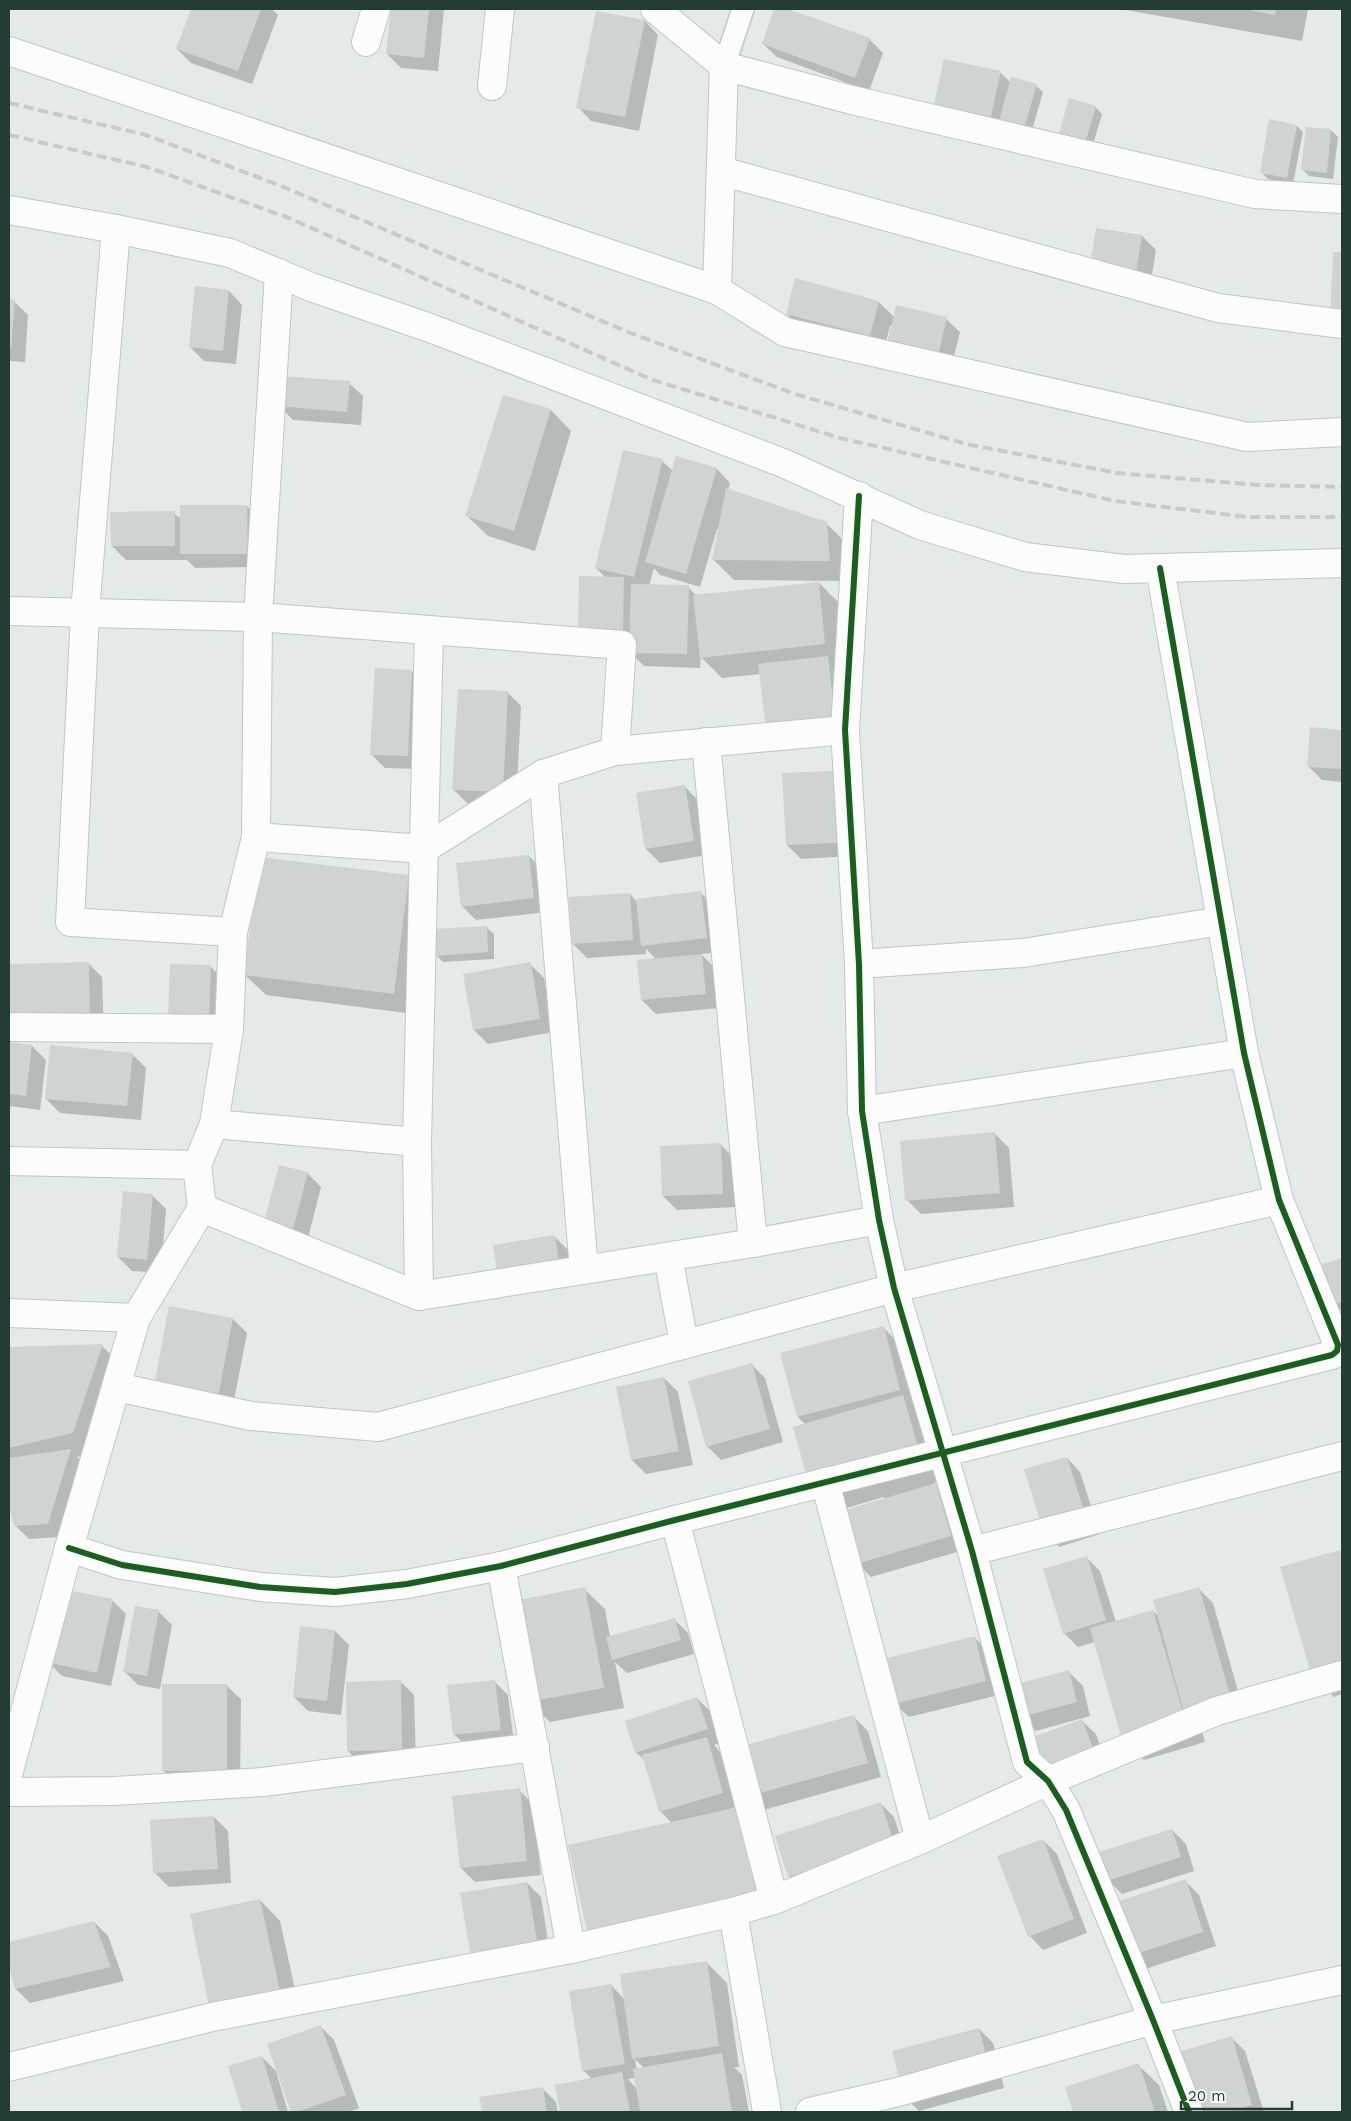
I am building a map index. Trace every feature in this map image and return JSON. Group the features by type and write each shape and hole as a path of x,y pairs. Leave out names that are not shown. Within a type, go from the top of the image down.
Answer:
{"street":[{"path":"366,42 376,9"},
{"path":"492,86 500,9"},
{"path":"664,12 724,66 852,100 1255,194 1342,199"},
{"path":"9,51 716,290 785,332 1247,437 1342,432"},
{"path":"716,290 724,66"},
{"path":"721,171 1218,308 1342,324"},
{"path":"9,210 116,229 230,253 311,287 430,328 783,463 920,525 1025,557 1124,569 1342,563"},
{"path":"116,229 85,614 70,922 233,932"},
{"path":"9,1770 12,1732 69,1548 136,1318 202,1208 197,1165 214,1124 229,1030 233,932 256,837 258,618 279,273"},
{"path":"859,496 845,730 859,964 862,1111 879,1220 894,1288 972,1551 1027,1762 1048,1781 1066,1810 1154,2020 1189,2112"},
{"path":"69,1548 122,1565 260,1587 336,1592 407,1584 501,1566 942,1452 1332,1355 1337,1351 1338,1345 1278,1200 1244,1053 1160,568"},
{"path":"9,611 258,618 622,645 615,751"},
{"path":"419,1296 417,1142 429,630"},
{"path":"256,837 424,849 543,774 615,751 845,730"},
{"path":"706,742 753,1244"},
{"path":"543,774 584,1270"},
{"path":"859,964 1023,953 1221,921"},
{"path":"9,1027 229,1030"},
{"path":"862,1111 1244,1053"},
{"path":"214,1124 417,1142"},
{"path":"9,1161 197,1165"},
{"path":"117,1387 251,1416 378,1427 684,1342 894,1288 1278,1200"},
{"path":"202,1208 419,1296 753,1244 879,1220"},
{"path":"668,1257 684,1342"},
{"path":"9,1313 136,1318"},
{"path":"972,1551 1342,1456"},
{"path":"825,1482 920,1840"},
{"path":"675,1520 774,1900"},
{"path":"501,1566 571,1949"},
{"path":"9,2067 212,2017 571,1949 733,1912 774,1900 920,1840 1048,1781 1217,1711 1342,1675"},
{"path":"9,1792 114,1791 263,1782 535,1747"},
{"path":"733,1912 768,2112"},
{"path":"810,2112 900,2102 1154,2020 1342,1980"}],"lane":[{"path":"724,66 743,9"}],"building":[{"path":"191,9 261,9 238,71 176,49"},
{"path":"391,9 429,9 424,58 386,54"},
{"path":"774,9 788,9 870,38 855,78 762,44"},
{"path":"1244,9 1276,9 1275,15"},
{"path":"596,11 645,20 625,117 576,108"},
{"path":"944,59 1001,71 990,121 933,109"},
{"path":"1011,77 1037,84 1024,128 999,121"},
{"path":"1069,98 1096,106 1083,150 1057,141"},
{"path":"1269,119 1297,125 1287,178 1260,173"},
{"path":"1306,127 1331,129 1327,173 1301,170"},
{"path":"1096,228 1142,235 1136,273 1090,266"},
{"path":"1333,252 1342,252 1342,316 1330,316"},
{"path":"795,278 879,301 870,336 786,314"},
{"path":"195,286 229,290 223,351 189,347"},
{"path":"9,299 15,300 11,349 9,349"},
{"path":"896,305 947,317 937,360 886,348"},
{"path":"280,376 350,381 347,412 277,406"},
{"path":"503,395 551,409 514,531 465,516"},
{"path":"623,450 663,459 634,577 595,568"},
{"path":"676,456 717,468 686,574 645,562"},
{"path":"726,488 827,522 830,561 712,560"},
{"path":"180,505 247,505 248,554 180,554"},
{"path":"175,511 175,546 111,546 110,512"},
{"path":"579,576 624,577 623,635 578,634"},
{"path":"819,582 825,644 700,658 693,595"},
{"path":"631,584 689,585 687,654 629,653"},
{"path":"828,656 836,727 767,736 758,664"},
{"path":"375,668 412,670 408,756 370,755"},
{"path":"458,689 508,691 503,792 452,790"},
{"path":"1310,727 1342,730 1342,769 1307,767"},
{"path":"833,771 837,843 786,845 782,773"},
{"path":"685,785 694,841 645,849 636,793"},
{"path":"529,855 534,898 461,907 456,863"},
{"path":"259,857 409,875 394,994 244,975"},
{"path":"701,891 707,938 641,946 636,899"},
{"path":"630,893 633,940 572,944 569,897"},
{"path":"487,926 488,952 435,956 433,929"},
{"path":"702,954 706,994 641,1000 637,960"},
{"path":"89,962 90,1022 9,1024 9,964"},
{"path":"531,962 540,1019 473,1030 463,974"},
{"path":"170,964 211,965 209,1020 168,1018"},
{"path":"9,1042 32,1045 26,1096 9,1094"},
{"path":"50,1045 133,1053 127,1106 45,1099"},
{"path":"995,1132 1000,1193 905,1201 900,1141"},
{"path":"721,1143 723,1194 662,1196 660,1146"},
{"path":"279,1165 308,1172 293,1229 264,1222"},
{"path":"123,1191 153,1194 147,1260 117,1257"},
{"path":"555,1235 559,1262 497,1272 493,1245"},
{"path":"1342,1258 1342,1302 1333,1305 1322,1264"},
{"path":"169,1306 233,1318 218,1397 154,1386"},
{"path":"884,1326 900,1390 797,1417 780,1353"},
{"path":"103,1344 73,1433 9,1448 9,1347"},
{"path":"752,1363 770,1429 706,1447 688,1381"},
{"path":"664,1377 679,1451 631,1460 616,1387"},
{"path":"903,1395 922,1460 811,1492 793,1427"},
{"path":"71,1449 48,1524 14,1526 9,1507 9,1458"},
{"path":"1067,1457 1087,1520 1044,1533 1024,1469"},
{"path":"936,1483 951,1536 856,1564 842,1511"},
{"path":"1340,1550 1342,1557 1342,1668 1312,1677 1280,1567"},
{"path":"1087,1556 1106,1620 1063,1634 1043,1569"},
{"path":"585,1587 604,1688 528,1702 509,1602"},
{"path":"1199,1587 1231,1698 1184,1712 1153,1600"},
{"path":"62,1589 113,1599 97,1673 46,1662"},
{"path":"135,1606 159,1610 147,1676 123,1672"},
{"path":"1153,1610 1186,1722 1122,1740 1090,1628"},
{"path":"675,1618 681,1640 612,1660 606,1637"},
{"path":"300,1626 335,1630 327,1701 293,1697"},
{"path":"975,1636 986,1681 894,1704 883,1659"},
{"path":"1069,1670 1077,1702 1021,1717 1013,1685"},
{"path":"401,1680 402,1750 347,1751 346,1682"},
{"path":"495,1680 501,1730 453,1735 447,1685"},
{"path":"162,1684 227,1684 227,1771 162,1771"},
{"path":"697,1697 708,1729 635,1753 625,1721"},
{"path":"854,1715 868,1763 749,1796 735,1748"},
{"path":"1082,1719 1094,1751 1039,1771 1028,1739"},
{"path":"707,1737 723,1793 659,1812 642,1755"},
{"path":"520,1788 527,1861 460,1868 452,1796"},
{"path":"881,1802 894,1843 788,1877 775,1836"},
{"path":"743,1806 762,1893 587,1931 568,1845"},
{"path":"214,1816 218,1869 153,1873 150,1820"},
{"path":"1172,1829 1181,1857 1107,1881 1099,1852"},
{"path":"1043,1839 1074,1919 1028,1937 997,1856"},
{"path":"1186,1879 1203,1932 1127,1957 1110,1904"},
{"path":"527,1882 539,1952 472,1963 460,1893"},
{"path":"260,1899 280,1991 209,2006 190,1914"},
{"path":"94,1921 111,1967 15,1989 9,1966 9,1942"},
{"path":"707,1961 719,2046 632,2059 620,1974"},
{"path":"611,1984 625,2064 582,2071 569,1991"},
{"path":"321,2025 346,2095 297,2112 291,2112 267,2044"},
{"path":"979,2028 991,2074 904,2097 892,2051"},
{"path":"1232,2036 1252,2105 1229,2112 1183,2112 1166,2056"},
{"path":"722,2053 732,2112 640,2112 633,2069"},
{"path":"262,2056 279,2112 242,2112 228,2066"},
{"path":"1139,2063 1155,2112 1073,2112 1065,2087"},
{"path":"622,2072 630,2112 560,2112 555,2085"},
{"path":"543,2087 547,2112 482,2112 479,2097"}],"railway":[{"path":"9,103 146,135 276,184 633,334 795,394 966,444 1117,473 1258,485 1342,487"},
{"path":"9,135 147,167 289,218 650,379 840,438 1115,501 1248,517 1342,517"}],"cycle path":[{"path":"859,496 845,730 859,964 862,1111 879,1220 894,1288 972,1551 1027,1762 1048,1781 1066,1810 1189,2112"},
{"path":"69,1548 122,1565 260,1587 335,1592 407,1584 501,1566 675,1520 1332,1355 1337,1351 1338,1345 1279,1200 1244,1053 1160,568"}]}
